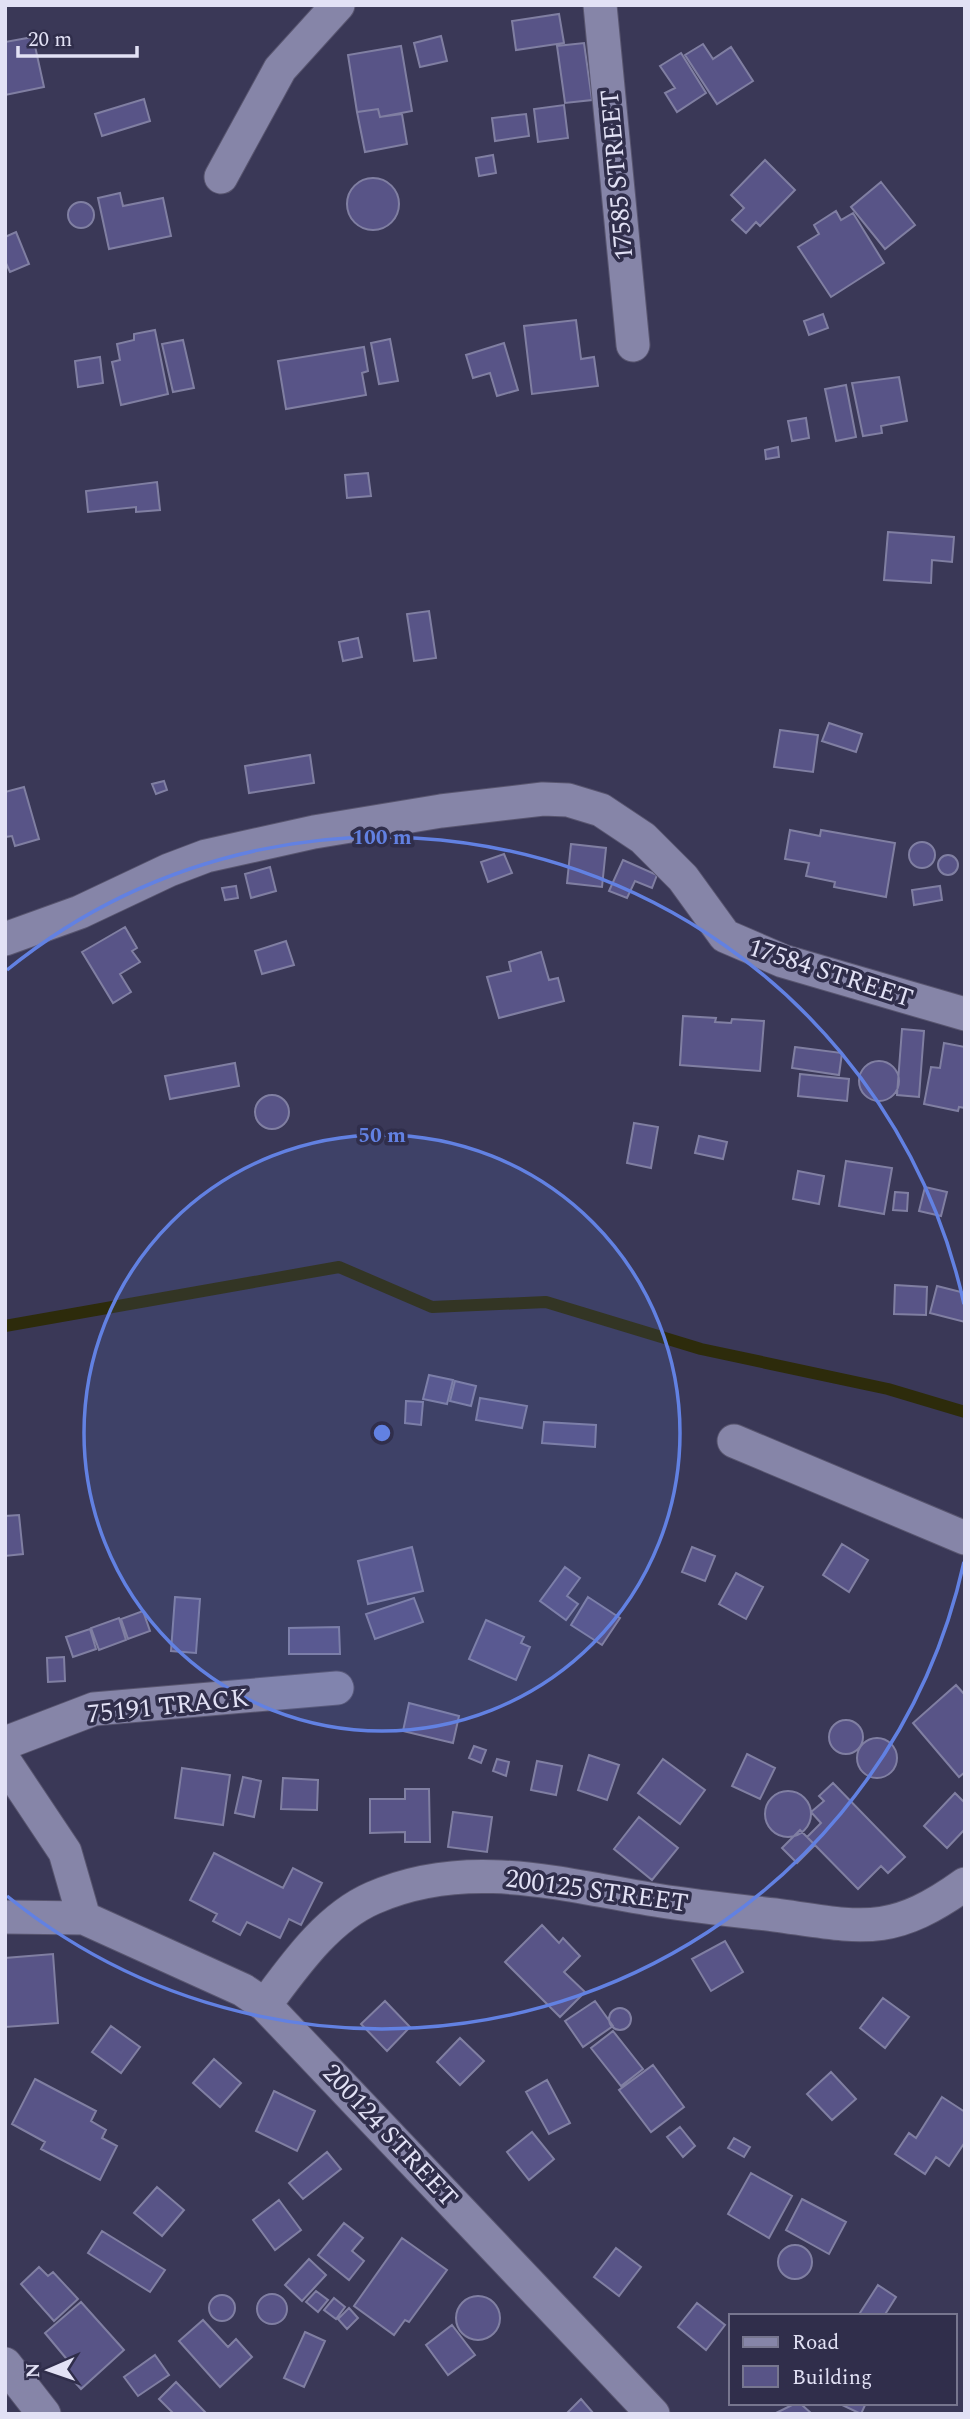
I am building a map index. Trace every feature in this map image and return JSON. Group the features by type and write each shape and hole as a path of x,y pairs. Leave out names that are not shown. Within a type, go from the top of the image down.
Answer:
{"street":[{"path":"221,177 280,69 338,5"},
{"name":"17585 STREET","path":"600,5 633,345"},
{"name":"17584 STREET","path":"5,939 80,912 169,870 206,856 314,832 543,799 585,803 643,838 683,878 725,936 783,961 965,1014"},
{"path":"734,1441 965,1538"},
{"name":"75191 TRACK","path":"5,1743 94,1709 337,1688"},
{"path":"5,1762 65,1852 84,1918 5,1917"},
{"name":"200125 STREET","path":"265,2005 303,1954 342,1918 371,1898 411,1885 473,1874 529,1877 651,1900 859,1926 895,1922 930,1908 965,1884"},
{"name":"200124 STREET","path":"84,1918 243,1990 265,2005 653,2414"},
{"path":"5,2364 44,2414"}],"building":[{"path":"559,14 564,43 516,50 512,21"},
{"path":"441,36 447,61 420,67 414,43"},
{"path":"33,37 44,87 5,95 5,42"},
{"path":"584,43 592,100 565,103 557,46"},
{"path":"703,44 713,59 731,47 753,81 717,104 685,55"},
{"path":"401,46 412,111 380,117 378,109 357,112 348,55"},
{"path":"681,53 706,93 677,112 665,93 675,88 660,66"},
{"path":"144,99 150,121 102,136 95,114"},
{"path":"564,105 568,138 538,142 534,109"},
{"path":"378,109 380,117 402,114 407,144 365,152 357,112"},
{"path":"526,114 529,136 495,141 492,118"},
{"path":"493,155 496,173 479,176 476,158"},
{"path":"765,160 795,190 760,226 756,222 746,233 732,220 744,208 731,195"},
{"path":"373,178 392,185 399,204 392,223 373,230 354,223 347,204 354,185"},
{"path":"881,182 915,225 885,249 851,207"},
{"path":"120,193 123,206 163,198 171,236 109,249 98,198"},
{"path":"81,202 90,206 94,215 90,224 81,228 72,224 68,215 72,206"},
{"path":"836,211 841,220 853,213 884,263 831,297 798,247 819,234 814,225"},
{"path":"16,232 29,264 10,272 5,261 5,237"},
{"path":"823,314 828,328 809,335 804,321"},
{"path":"576,320 581,359 594,357 598,386 532,394 524,326"},
{"path":"155,330 168,394 121,405 112,362 120,360 117,344 134,340 134,334"},
{"path":"390,339 398,381 379,384 371,343"},
{"path":"183,340 194,388 173,392 162,344"},
{"path":"504,343 518,390 497,396 490,373 473,378 466,355"},
{"path":"364,347 368,371 362,373 366,395 286,409 278,361"},
{"path":"100,357 103,383 78,387 75,361"},
{"path":"899,377 907,421 881,426 882,433 863,436 852,383"},
{"path":"846,385 856,437 836,441 825,389"},
{"path":"806,418 809,438 792,441 788,421"},
{"path":"778,447 779,457 766,459 765,450"},
{"path":"368,473 371,496 347,498 345,475"},
{"path":"157,482 160,510 136,512 136,507 88,512 86,491"},
{"path":"888,532 954,537 952,562 932,560 931,583 884,580"},
{"path":"429,611 436,658 414,661 407,614"},
{"path":"358,638 362,657 343,661 339,642"},
{"path":"829,723 862,734 856,752 822,741"},
{"path":"780,730 818,735 813,772 774,767"},
{"path":"310,755 314,783 249,793 245,766"},
{"path":"164,781 167,790 156,794 152,784"},
{"path":"24,787 39,839 15,846 12,836 5,837 5,792"},
{"path":"790,830 820,836 821,830 895,843 886,897 834,887 835,882 806,876 809,863 785,859"},
{"path":"922,842 931,846 935,855 931,864 922,868 913,864 909,855 913,846"},
{"path":"571,844 606,848 602,887 567,883"},
{"path":"504,854 512,873 488,882 481,862"},
{"path":"948,855 955,858 958,865 955,872 948,875 941,872 938,865 941,858"},
{"path":"623,860 657,875 652,888 635,881 627,898 609,891"},
{"path":"270,867 276,891 251,898 245,874"},
{"path":"236,886 238,898 225,900 222,888"},
{"path":"940,886 942,900 914,905 912,890"},
{"path":"125,927 137,948 132,951 140,962 120,974 131,992 113,1003 82,952"},
{"path":"286,941 294,965 262,974 255,951"},
{"path":"541,952 549,980 558,978 564,1001 499,1018 487,977 511,971 509,962"},
{"path":"683,1016 716,1018 715,1022 731,1023 732,1019 764,1021 760,1071 680,1065"},
{"path":"902,1029 924,1031 919,1097 897,1095"},
{"path":"944,1043 965,1047 965,1108 959,1107 958,1111 924,1104 931,1067 940,1068"},
{"path":"795,1047 842,1053 839,1075 792,1068"},
{"path":"879,1061 893,1067 899,1081 893,1095 879,1101 865,1095 859,1081 865,1067"},
{"path":"235,1063 239,1086 170,1099 165,1076"},
{"path":"800,1074 849,1079 847,1101 798,1096"},
{"path":"272,1095 284,1100 289,1112 284,1124 272,1129 260,1124 255,1112 260,1100"},
{"path":"634,1123 658,1127 651,1168 627,1163"},
{"path":"699,1136 727,1142 723,1159 695,1153"},
{"path":"846,1161 892,1168 884,1214 839,1206"},
{"path":"798,1171 824,1176 819,1204 793,1199"},
{"path":"925,1187 947,1192 941,1216 919,1211"},
{"path":"895,1192 908,1193 907,1211 893,1210"},
{"path":"895,1285 927,1287 926,1315 894,1314"},
{"path":"937,1286 965,1293 965,1322 930,1313"},
{"path":"429,1375 453,1380 447,1404 423,1399"},
{"path":"455,1381 476,1386 471,1406 450,1401"},
{"path":"480,1398 527,1406 522,1428 476,1420"},
{"path":"406,1401 423,1402 421,1425 405,1423"},
{"path":"544,1422 596,1425 595,1447 542,1443"},
{"path":"19,1515 23,1554 5,1556 5,1516"},
{"path":"842,1544 868,1560 849,1592 823,1575"},
{"path":"412,1547 423,1591 368,1604 358,1561"},
{"path":"692,1547 715,1556 705,1581 682,1572"},
{"path":"565,1567 580,1578 567,1596 578,1604 566,1620 540,1601"},
{"path":"736,1573 763,1587 746,1619 719,1604"},
{"path":"175,1597 200,1599 196,1653 171,1651"},
{"path":"588,1597 620,1618 602,1645 571,1625"},
{"path":"414,1598 423,1622 375,1639 366,1614"},
{"path":"143,1611 150,1631 128,1639 121,1619"},
{"path":"119,1618 126,1640 99,1650 91,1628"},
{"path":"486,1620 524,1637 521,1643 530,1647 516,1680 469,1659"},
{"path":"339,1627 340,1654 289,1654 289,1628"},
{"path":"90,1629 96,1649 73,1657 66,1637"},
{"path":"64,1657 65,1681 48,1682 47,1658"},
{"path":"956,1685 965,1695 965,1772 959,1777 913,1723"},
{"path":"409,1703 459,1716 453,1743 403,1731"},
{"path":"846,1720 858,1725 863,1737 858,1749 846,1754 834,1749 829,1737 834,1725"},
{"path":"877,1738 891,1744 897,1758 891,1772 877,1778 863,1772 857,1758 863,1744"},
{"path":"474,1746 486,1750 481,1763 469,1758"},
{"path":"747,1754 775,1768 760,1799 732,1786"},
{"path":"589,1755 619,1765 607,1800 578,1790"},
{"path":"497,1759 509,1762 506,1776 493,1771"},
{"path":"663,1759 705,1790 680,1824 638,1793"},
{"path":"537,1761 562,1766 556,1795 531,1790"},
{"path":"182,1768 230,1775 223,1825 175,1818"},
{"path":"243,1777 261,1781 254,1817 235,1813"},
{"path":"283,1778 318,1780 317,1810 281,1809"},
{"path":"833,1783 905,1857 888,1873 881,1866 858,1889 807,1837 821,1823 811,1812 824,1801 819,1796"},
{"path":"405,1789 429,1789 430,1842 405,1842 405,1832 370,1833 370,1799 405,1799"},
{"path":"788,1791 804,1798 811,1814 804,1830 788,1837 772,1830 765,1814 772,1798"},
{"path":"955,1793 965,1803 965,1829 947,1848 924,1826"},
{"path":"453,1812 492,1817 487,1852 448,1847"},
{"path":"639,1817 678,1848 652,1880 614,1849"},
{"path":"800,1830 815,1845 797,1863 782,1848"},
{"path":"214,1853 283,1888 293,1868 322,1883 301,1925 289,1919 280,1938 247,1922 240,1935 213,1921 217,1914 190,1900"},
{"path":"542,1925 559,1943 563,1938 580,1956 564,1972 585,1992 560,2017 505,1962"},
{"path":"725,1941 743,1972 711,1991 692,1959"},
{"path":"53,1954 58,2023 5,2027 5,1958"},
{"path":"883,1998 909,2017 885,2048 860,2028"},
{"path":"385,2001 410,2027 387,2051 361,2024"},
{"path":"595,2001 613,2026 583,2047 565,2021"},
{"path":"620,2008 628,2011 631,2019 628,2027 620,2030 612,2027 609,2019 612,2011"},
{"path":"111,2026 140,2047 121,2073 92,2052"},
{"path":"613,2031 643,2069 621,2086 591,2048"},
{"path":"460,2038 484,2061 460,2085 437,2062"},
{"path":"214,2059 241,2083 220,2107 193,2083"},
{"path":"653,2065 684,2107 651,2132 619,2090"},
{"path":"831,2072 856,2099 832,2120 807,2094"},
{"path":"35,2079 96,2111 91,2121 106,2130 102,2138 117,2146 100,2180 41,2149 45,2142 12,2124"},
{"path":"547,2080 570,2123 549,2134 526,2092"},
{"path":"274,2091 315,2111 297,2151 256,2131"},
{"path":"942,2097 965,2112 965,2142 949,2166 936,2157 925,2174 895,2154 909,2133 916,2138"},
{"path":"680,2127 695,2146 683,2157 667,2137"},
{"path":"532,2132 554,2159 529,2180 507,2152"},
{"path":"734,2138 750,2147 744,2157 728,2148"},
{"path":"327,2152 341,2169 303,2199 289,2183"},
{"path":"751,2173 792,2196 769,2238 728,2214"},
{"path":"157,2187 184,2210 162,2236 134,2213"},
{"path":"802,2199 846,2222 829,2254 786,2230"},
{"path":"279,2200 301,2230 275,2250 253,2220"},
{"path":"344,2223 363,2238 352,2251 364,2261 349,2280 318,2255"},
{"path":"102,2231 165,2270 150,2292 88,2253"},
{"path":"402,2238 447,2270 409,2322 405,2320 394,2335 354,2306"},
{"path":"795,2245 807,2250 812,2262 807,2274 795,2279 783,2274 778,2262 783,2250"},
{"path":"616,2248 641,2267 619,2296 594,2277"},
{"path":"309,2259 326,2275 302,2301 285,2285"},
{"path":"39,2267 48,2276 53,2272 78,2299 54,2321 21,2284"},
{"path":"878,2285 896,2297 885,2314 859,2314"},
{"path":"316,2291 328,2300 318,2312 306,2302"},
{"path":"272,2294 283,2298 287,2309 283,2320 272,2324 261,2320 257,2309 261,2298"},
{"path":"222,2295 231,2299 235,2308 231,2317 222,2321 213,2317 209,2308 213,2299"},
{"path":"478,2296 487,2297 494,2302 499,2309 499,2327 494,2334 487,2339 478,2340 469,2339 462,2334 457,2327 456,2318 457,2309 462,2302 469,2297"},
{"path":"334,2298 345,2307 336,2319 324,2310"},
{"path":"81,2302 124,2350 81,2389 63,2369 70,2363 45,2333"},
{"path":"697,2303 725,2325 706,2350 678,2327"},
{"path":"349,2308 358,2318 347,2329 338,2319"},
{"path":"203,2320 228,2347 236,2339 252,2357 220,2387 179,2341"},
{"path":"452,2325 475,2355 448,2375 426,2345"},
{"path":"305,2332 325,2341 304,2387 284,2378"},
{"path":"155,2355 169,2375 138,2396 124,2377"},
{"path":"176,2382 207,2414 174,2414 159,2399"},
{"path":"581,2399 594,2414 566,2414"},
{"path":"792,2405 802,2405 812,2414 774,2414"},
{"path":"842,2405 865,2405 861,2414"}],"waterway":[{"path":"5,1326 339,1267 432,1307 546,1302 701,1349 888,1389 965,1412"}]}
